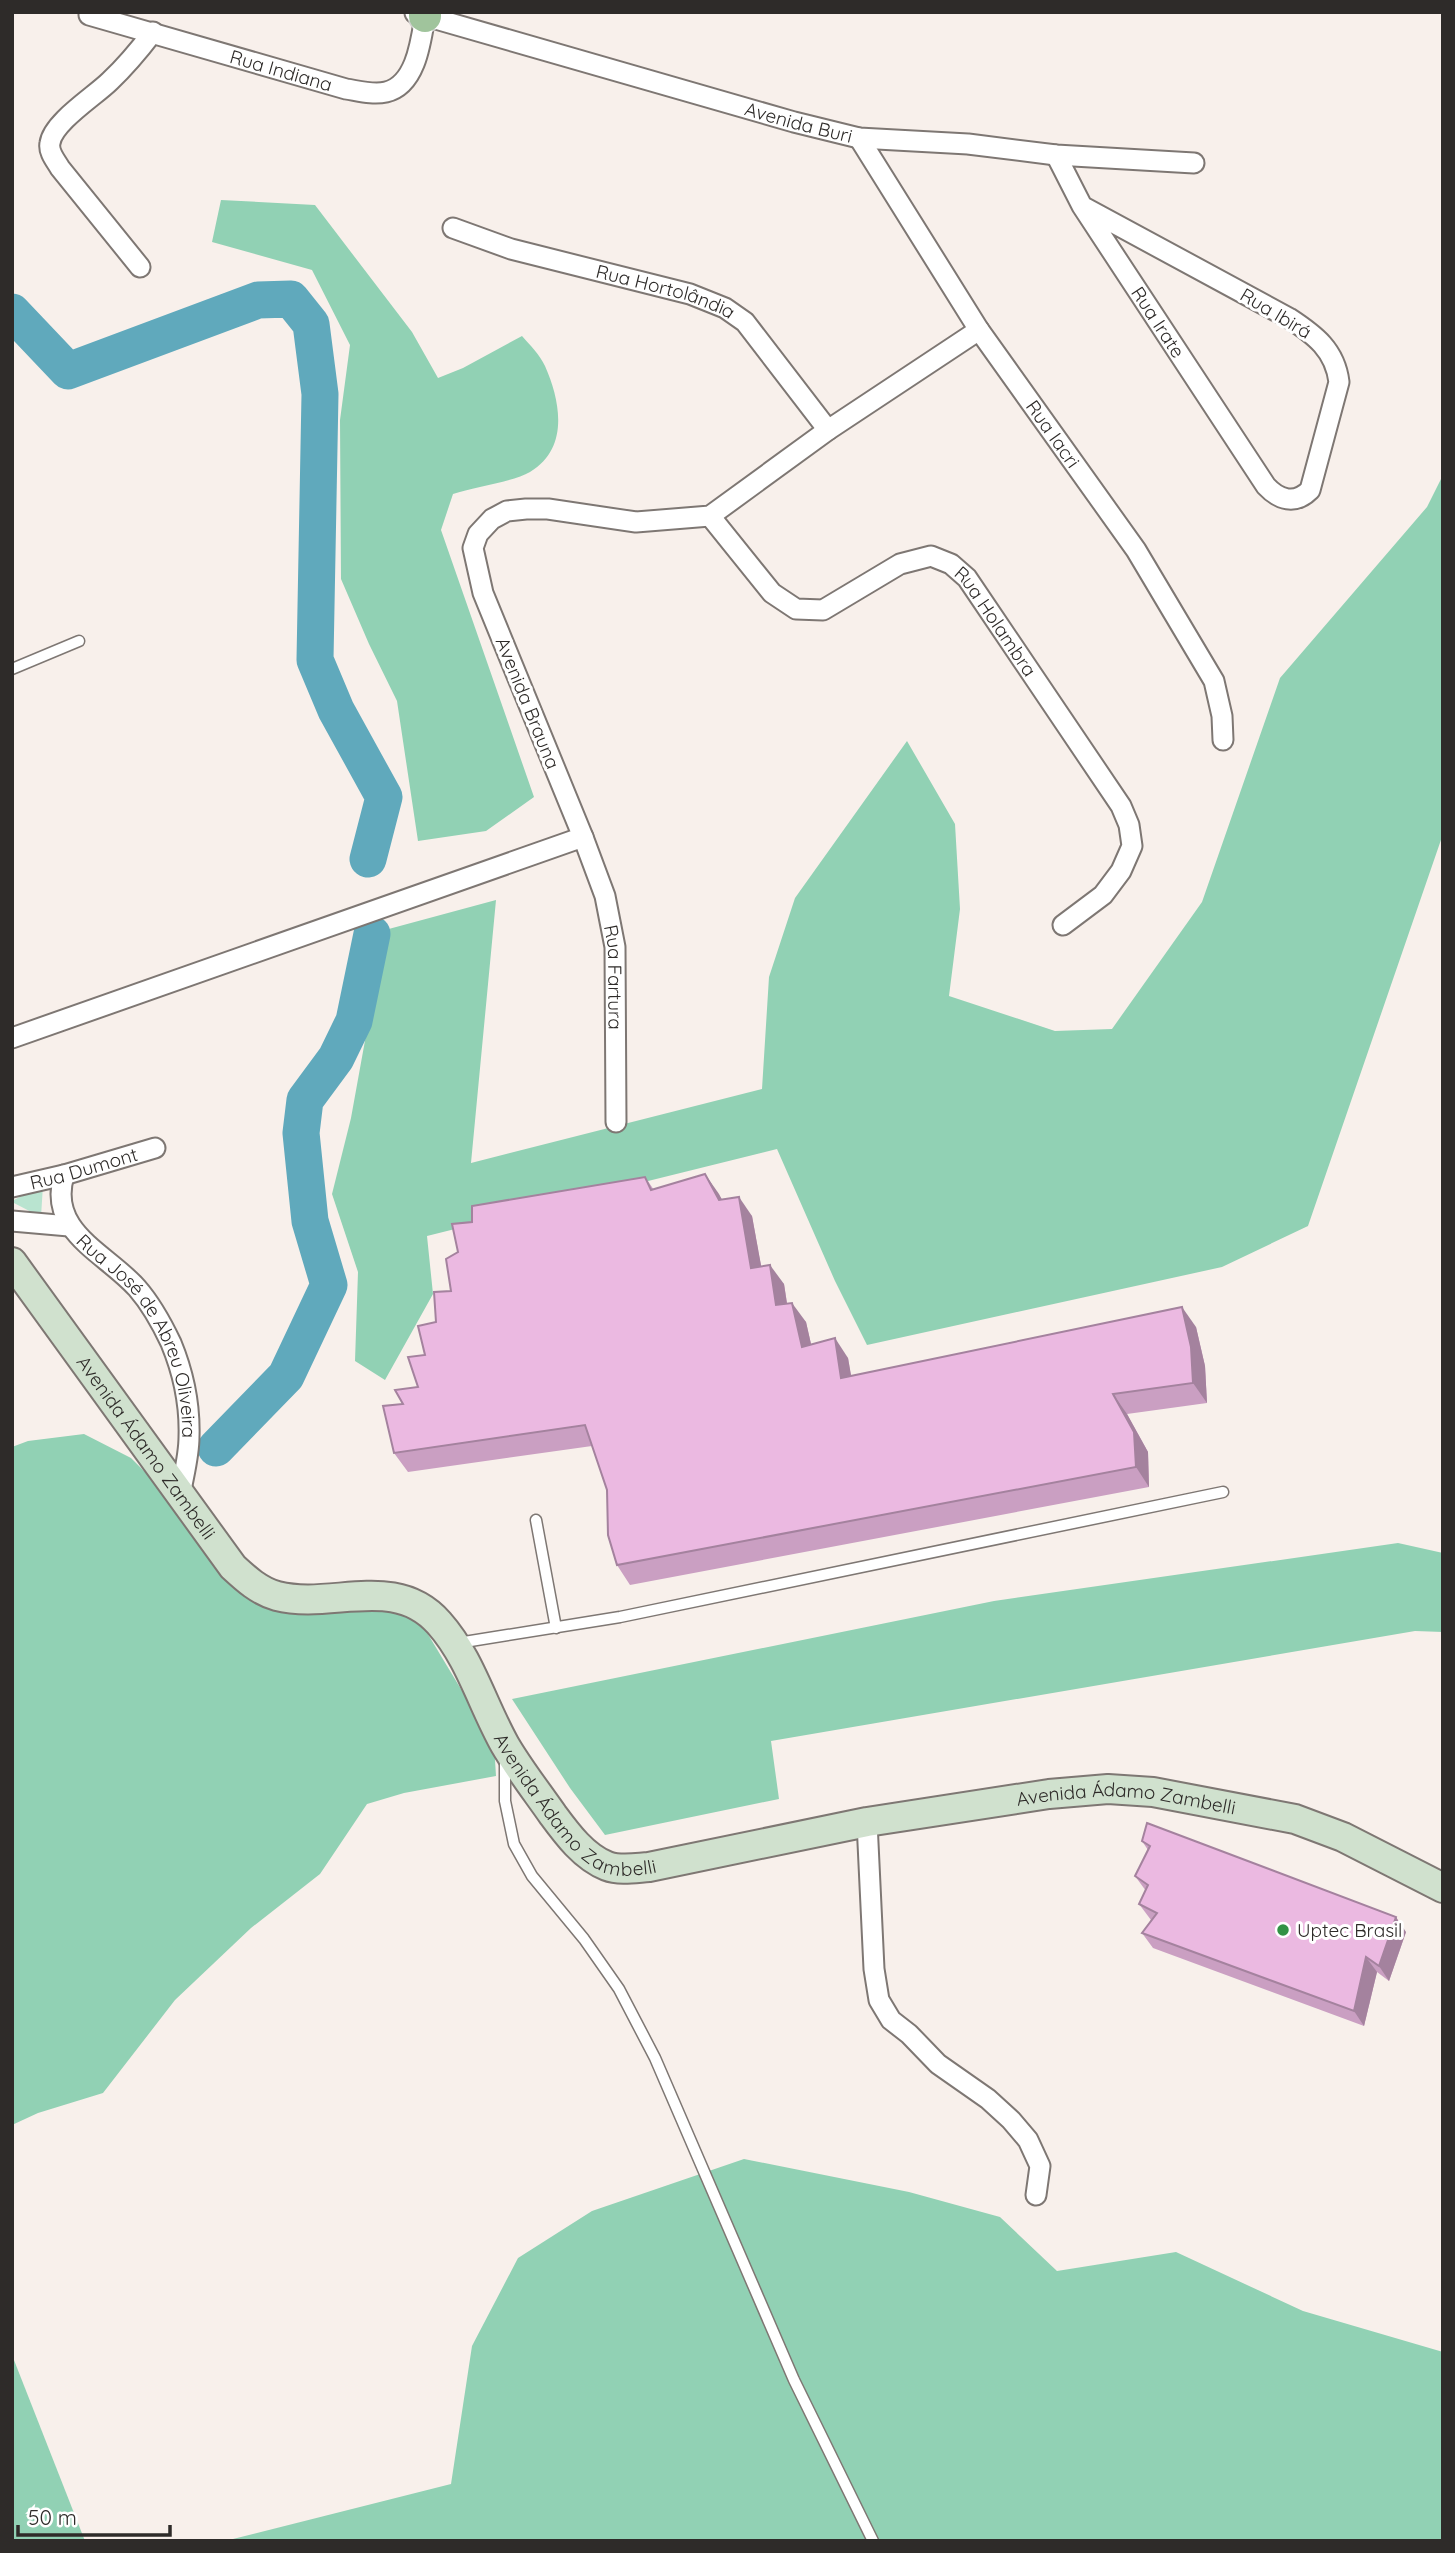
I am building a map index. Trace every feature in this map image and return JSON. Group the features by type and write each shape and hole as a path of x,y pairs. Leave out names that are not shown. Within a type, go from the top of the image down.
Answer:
{"street":[{"name":"Rua Indiana","path":"89,15 346,89 372,93 387,92 397,87 411,71 419,49 422,14"},
{"name":"Avenida Buri","path":"422,14 794,122 859,138 968,145 1056,155 1194,163"},
{"path":"140,267 60,168 49,144 67,117 108,83 153,32"},
{"name":"Rua Iacri","path":"859,138 979,330 1136,550 1194,645 1214,681 1222,716 1223,740"},
{"name":"Rua Irate","path":"1056,155 1082,206 1266,486"},
{"name":"Rua Ibirá","path":"1082,206 1289,318 1312,333 1330,352 1339,382 1310,490 1303,497 1290,500 1275,496 1266,486"},
{"name":"Rua Hortolândia","path":"453,228 511,249 690,294 724,308 745,322 828,430"},
{"path":"710,516 828,430 979,330"},
{"name":"Avenida Brauna","path":"583,837 483,593 473,548 478,534 492,519 507,511 526,509 548,509 636,522 710,516"},
{"name":"Rua Holambra","path":"710,516 772,593 796,609 823,610 900,564 931,556 951,564 967,578 1121,806 1129,825 1132,846 1121,871 1103,895 1063,925"},
{"path":"12,1038 583,837"},
{"name":"Rua Fartura","path":"583,837 605,896 615,947 616,1122"},
{"name":"Rua Dumont","path":"12,1187 64,1175 155,1148"},
{"name":"Rua José de Abreu Oliveira","path":"64,1175 60,1201 69,1226 139,1289 171,1344 184,1383 188,1419 189,1439 180,1496"},
{"name":"Rua José de Abreu Oliveira","path":"12,1222 69,1226"},
{"name":"Avenida Ádamo Zambelli","path":"12,1262 233,1567 262,1590 289,1598 373,1596 407,1601 420,1606 456,1643 505,1744 536,1791 577,1845 606,1866 619,1869 649,1867 867,1822 1049,1794 1108,1789 1153,1792 1295,1819 1343,1837 1443,1888"},
{"path":"867,1822 874,1969 879,2000 891,2020 938,2064 988,2098 1028,2140 1040,2166 1036,2195"}],"lane":[{"path":"12,670 79,641"},
{"path":"456,1643 620,1617 1223,1492"},
{"path":"536,1520 556,1628"},
{"path":"505,1744 505,1801 514,1844 532,1876 584,1939 619,1989 660,2070 794,2380 873,2541"}],"green space":[{"path":"221,200 315,205 412,332 438,378 463,368 522,336 538,354 551,380 558,409 558,424 551,451 542,462 523,476 453,494 441,530 534,797 486,831 418,841 397,701 341,579 340,420 350,345 312,270 212,242"},
{"path":"1443,475 1443,834 1308,1226 1222,1267 867,1345 835,1281 777,1149 427,1236 433,1294 385,1380 355,1361 358,1272 332,1194 351,1118 385,930 496,900 471,1163 762,1089 769,977 795,898 907,741 955,824 960,909 949,996 1055,1031 1112,1029 1202,902 1280,678 1427,507"},
{"path":"43,1185 41,1217 12,1202 12,1201"},
{"path":"84,1434 131,1458 151,1478 238,1583 396,1607 423,1626 494,1744 496,1776 404,1793 367,1804 320,1874 251,1928 175,2000 103,2093 38,2113 12,2125 12,1447 28,1441"},
{"path":"1398,1543 1443,1553 1443,1632 1415,1631 771,1741 779,1799 605,1835 570,1788 512,1699 994,1601"},
{"path":"744,2159 909,2192 1000,2217 1057,2271 1176,2252 1303,2311 1443,2352 1443,2541 225,2541 451,2484 472,2346 518,2258 592,2211"},
{"path":"12,2355 85,2541 12,2541"}],"building":[{"path":"705,1174 719,1200 739,1197 751,1268 770,1265 776,1305 792,1303 802,1347 835,1338 841,1378 1182,1307 1191,1347 1193,1383 1113,1394 1134,1432 1136,1467 617,1565 608,1535 607,1490 585,1425 394,1453 383,1406 403,1404 395,1390 418,1387 408,1357 425,1355 418,1326 436,1322 434,1292 451,1291 446,1259 458,1252 452,1224 472,1222 472,1206 645,1177 651,1190"},
{"name":"Uptec Brasil","path":"1147,1823 1396,1917 1379,1966 1366,1957 1354,2011 1142,1933 1157,1913 1139,1904 1148,1885 1135,1876 1150,1846 1142,1841"}],"waterway":[{"path":"12,312 68,371 258,300 291,299 311,324 320,394 315,660 336,710 384,797 368,859"},
{"path":"216,1448 286,1376 329,1285 310,1221 301,1133 305,1100 336,1058 354,1021 372,934"}],"place":[{"name":"Uptec Brasil","path":"1283,1930"}]}
